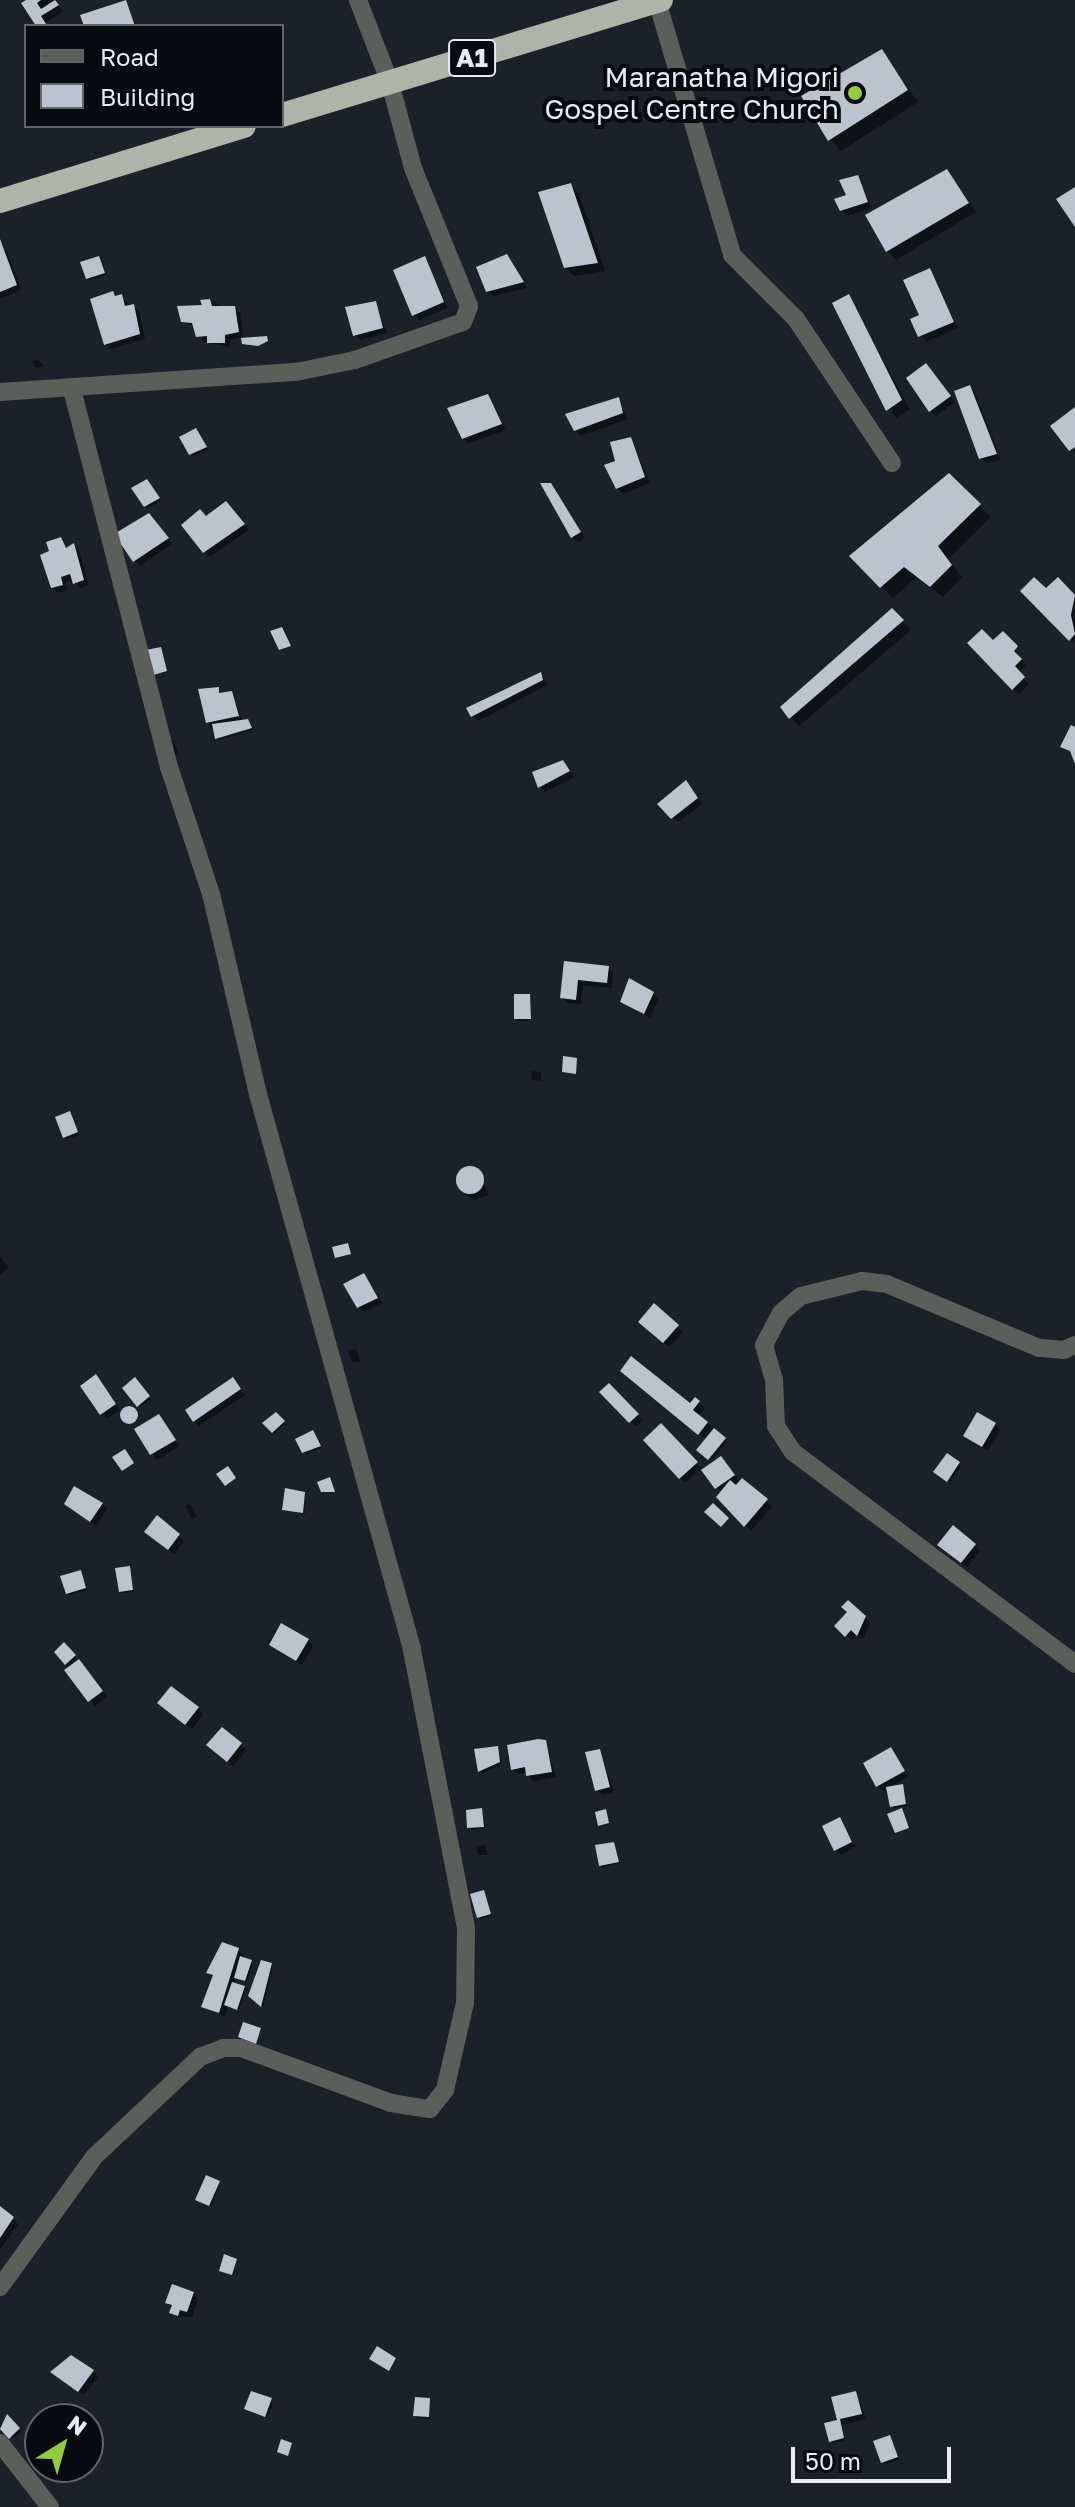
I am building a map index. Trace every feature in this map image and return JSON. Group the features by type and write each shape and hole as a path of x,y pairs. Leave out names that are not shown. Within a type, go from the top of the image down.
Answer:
{"highway":[{"name":"A1","path":"284,114 659,1"},
{"path":"0,201 237,128"}],"street":[{"path":"0,392 323,367 463,322 469,306 413,168 390,83 358,0"},
{"path":"659,1 732,255 796,319 892,463"},
{"path":"0,2287 101,2149 200,2057 223,2048 241,2048 391,2103 430,2109 445,2090 465,2003 466,1928 412,1649 258,1094 211,894 169,767 72,388"},
{"path":"1075,1345 1039,1348 887,1284 862,1281 801,1296 781,1313 764,1345 774,1379 776,1426 793,1452 1075,1664"},
{"path":"0,2443 50,2507"}],"building":[{"path":"41,0 37,3 41,9 55,0 59,5 41,16 46,24 35,24 21,3"},
{"path":"126,0 134,24 83,24 80,15"},
{"name":"Maranatha Migori Gospel Centre Church","path":"882,49 908,90 828,141 801,96"},
{"path":"947,169 969,203 886,252 865,215"},
{"path":"858,175 868,202 840,211 834,199 846,195 839,180"},
{"path":"571,183 598,263 564,268 538,192"},
{"path":"1075,187 1075,227 1056,199"},
{"path":"0,239 17,285 0,292"},
{"path":"507,254 524,282 486,292 476,267"},
{"path":"99,256 105,273 86,279 80,262"},
{"path":"425,256 444,302 412,316 393,270"},
{"path":"930,268 954,322 918,337 910,319 919,315 903,280"},
{"path":"113,291 115,296 122,294 125,306 134,304 140,334 104,345 90,299"},
{"path":"849,294 902,400 886,411 832,303"},
{"path":"210,299 212,306 235,306 239,332 225,335 225,343 207,343 207,336 196,337 192,323 181,322 177,306 202,305 200,300"},
{"path":"376,301 383,328 353,336 345,307"},
{"path":"267,336 268,341 258,346 242,344 241,338"},
{"path":"926,363 951,396 929,412 906,378"},
{"path":"970,385 997,454 979,459 954,391"},
{"path":"488,394 502,424 462,439 447,408"},
{"path":"619,397 623,413 574,431 565,414"},
{"path":"1075,407 1075,447 1069,451 1050,426"},
{"path":"196,428 207,447 189,455 179,437"},
{"path":"631,437 645,477 616,489 604,465 615,461 610,442"},
{"path":"949,473 981,504 938,546 952,565 930,587 904,567 880,588 849,556"},
{"path":"147,479 160,498 144,507 131,488"},
{"path":"540,483 551,483 581,532 571,538"},
{"path":"226,501 245,524 203,553 181,525 200,509 206,516"},
{"path":"149,513 169,538 133,562 114,534"},
{"path":"61,537 66,548 74,543 84,580 73,584 70,574 61,577 63,585 51,588 40,555 49,551 46,542"},
{"path":"1034,577 1046,588 1058,577 1075,595 1071,615 1075,634 1069,641 1020,591"},
{"path":"892,608 904,620 789,719 780,707"},
{"path":"282,627 291,646 279,650 270,631"},
{"path":"982,629 993,640 1003,631 1018,646 1014,651 1022,659 1015,666 1025,677 1012,690 967,643"},
{"path":"161,647 167,671 150,676 146,650"},
{"path":"541,672 543,680 471,717 466,708"},
{"path":"219,687 219,693 232,691 239,716 206,723 198,689"},
{"path":"248,719 252,728 215,739 212,724"},
{"path":"1071,725 1075,727 1075,764 1070,751 1060,747"},
{"path":"563,760 570,771 538,788 532,772"},
{"path":"686,780 698,798 671,819 657,804"},
{"path":"564,961 609,966 607,983 578,980 576,1000 560,998"},
{"path":"629,978 654,992 644,1014 620,1002"},
{"path":"514,994 530,994 531,1019 514,1019"},
{"path":"563,1056 577,1058 576,1074 562,1072"},
{"path":"70,1111 78,1132 63,1138 55,1117"},
{"path":"470,1166 480,1170 484,1180 480,1190 470,1194 460,1190 456,1180 460,1170"},
{"path":"348,1243 351,1254 335,1258 332,1247"},
{"path":"364,1273 378,1298 357,1308 343,1284"},
{"path":"654,1303 679,1325 663,1343 638,1322"},
{"path":"631,1356 690,1403 695,1397 700,1401 693,1410 708,1422 698,1435 620,1371"},
{"path":"96,1374 116,1404 100,1415 80,1386"},
{"path":"135,1377 150,1396 137,1407 122,1388"},
{"path":"233,1377 241,1389 193,1422 185,1410"},
{"path":"609,1383 639,1414 629,1423 599,1392"},
{"path":"129,1406 138,1415 129,1424 120,1415"},
{"path":"276,1412 285,1421 272,1433 262,1423"},
{"path":"977,1412 996,1423 982,1447 963,1436"},
{"path":"159,1414 176,1440 150,1455 134,1429"},
{"path":"661,1423 698,1462 679,1479 643,1440"},
{"path":"714,1428 726,1438 708,1460 696,1450"},
{"path":"313,1430 321,1446 302,1453 295,1439"},
{"path":"125,1449 134,1463 122,1471 112,1457"},
{"path":"947,1453 960,1462 947,1482 933,1472"},
{"path":"721,1456 735,1475 715,1489 701,1470"},
{"path":"228,1466 236,1478 225,1486 216,1474"},
{"path":"330,1477 335,1492 321,1492 317,1482"},
{"path":"742,1478 768,1499 744,1527 716,1497 730,1480 736,1485"},
{"path":"74,1486 103,1503 90,1522 64,1504"},
{"path":"285,1488 305,1492 303,1513 282,1510"},
{"path":"713,1503 729,1518 721,1527 704,1512"},
{"path":"157,1515 180,1534 168,1550 144,1532"},
{"path":"953,1525 976,1544 961,1563 937,1545"},
{"path":"130,1566 133,1590 119,1592 115,1568"},
{"path":"81,1570 86,1588 66,1594 60,1576"},
{"path":"848,1600 866,1616 857,1636 851,1630 845,1637 834,1626 847,1612 841,1607"},
{"path":"281,1623 309,1639 296,1661 269,1645"},
{"path":"64,1642 76,1655 65,1665 54,1652"},
{"path":"79,1659 103,1691 88,1702 64,1670"},
{"path":"171,1686 199,1707 185,1725 157,1703"},
{"path":"222,1727 242,1743 227,1762 206,1745"},
{"path":"546,1740 552,1772 526,1776 525,1767 511,1770 507,1745"},
{"path":"498,1746 500,1762 478,1772 474,1749"},
{"path":"891,1747 905,1771 876,1787 863,1763"},
{"path":"600,1749 610,1787 595,1791 585,1752"},
{"path":"903,1784 906,1804 890,1807 886,1787"},
{"path":"482,1808 484,1827 467,1828 466,1810"},
{"path":"902,1808 909,1828 895,1833 887,1814"},
{"path":"606,1809 609,1823 598,1826 595,1812"},
{"path":"840,1817 852,1842 834,1851 822,1826"},
{"path":"614,1842 619,1862 599,1866 595,1845"},
{"path":"484,1890 491,1914 477,1918 470,1894"},
{"path":"222,1942 239,1948 219,2013 201,2007 213,1975 206,1973"},
{"path":"240,1956 252,1960 245,1981 234,1978"},
{"path":"261,1960 272,1963 261,2007 248,1996"},
{"path":"232,1982 245,1986 237,2010 224,2005"},
{"path":"243,2022 261,2028 256,2044 238,2037"},
{"path":"206,2175 220,2181 209,2206 195,2200"},
{"path":"0,2206 14,2217 0,2238"},
{"path":"224,2254 237,2259 232,2275 219,2271"},
{"path":"172,2284 194,2292 187,2312 180,2310 178,2316 169,2313 172,2305 165,2303"},
{"path":"377,2346 396,2358 389,2371 369,2359"},
{"path":"71,2355 94,2370 78,2392 50,2372"},
{"path":"251,2391 272,2398 265,2417 244,2409"},
{"path":"856,2391 862,2414 840,2419 844,2438 829,2442 824,2423 837,2420 831,2397"},
{"path":"415,2397 430,2398 429,2417 413,2416"},
{"path":"7,2414 20,2428 9,2439 0,2429"},
{"path":"890,2435 898,2457 881,2463 873,2441"},
{"path":"281,2439 292,2443 288,2456 277,2452"}],"place":[{"name":"Maranatha Migori Gospel Centre Church","path":"855,93"}]}
